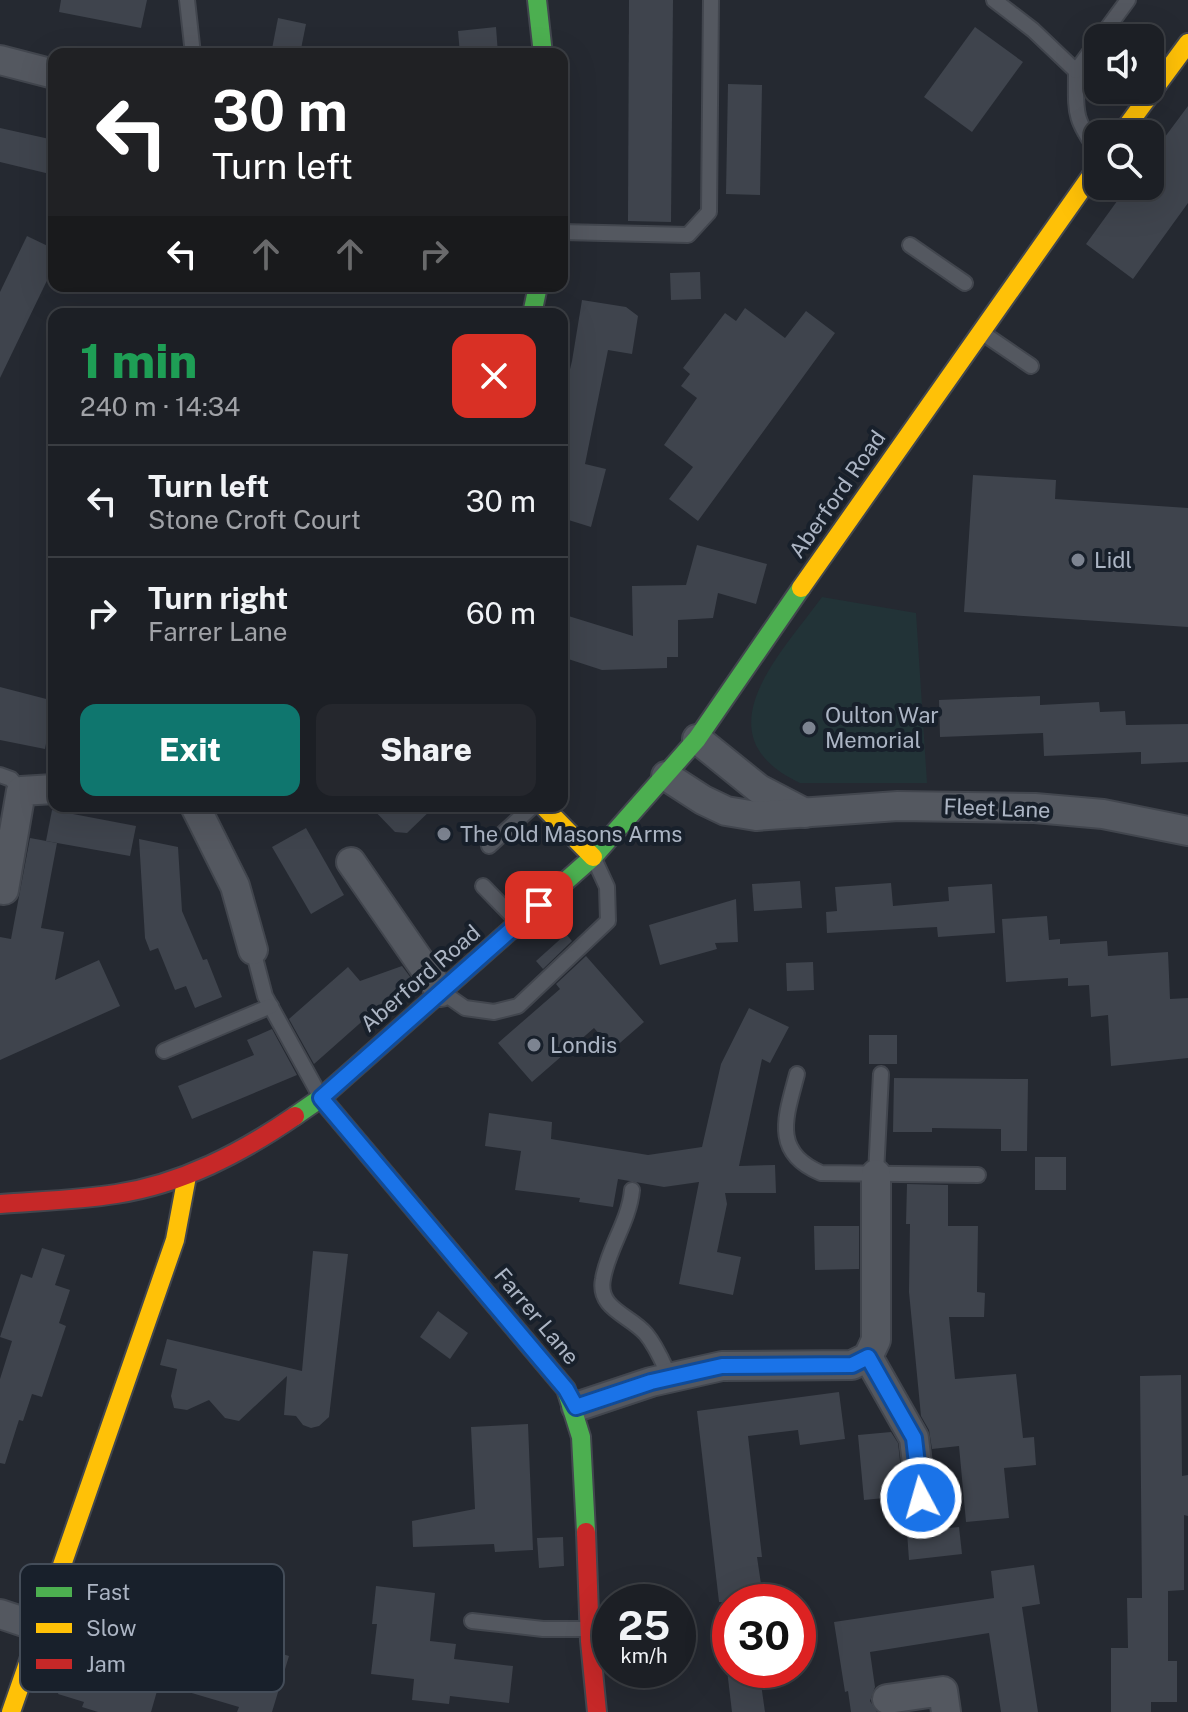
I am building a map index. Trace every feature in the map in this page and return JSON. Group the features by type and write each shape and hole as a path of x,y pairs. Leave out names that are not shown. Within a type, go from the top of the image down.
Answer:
{"main road":[{"path":"537,0 542,48"},
{"path":"1131,120 1188,43"},
{"name":"Aberford Road","path":"0,1204 118,1194 187,1176 253,1145 321,1098 593,857 697,739 1084,186"},
{"path":"549,812 593,857"},
{"name":"Farrer Lane","path":"321,1098 566,1389 576,1407 583,1447 590,1629 597,1712"},
{"path":"64,1564 175,1240 187,1176"},
{"path":"11,1712 20,1688"}],"street":[{"path":"0,60 48,72"},
{"path":"697,739 759,789 805,813"},
{"name":"Fleet Lane","path":"666,776 726,811 756,816 913,806 1035,808 1103,814 1188,831"},
{"path":"4,890 11,783 48,788"},
{"path":"198,812 235,886 253,950"},
{"path":"351,862 441,992"},
{"path":"576,1407 670,1378 722,1366 852,1365 868,1357 876,1340 876,1174"},
{"path":"868,1357 914,1438 921,1498"},
{"path":"0,1614 20,1621"},
{"path":"887,1699 943,1691 946,1712"}],"lane":[{"path":"187,0 192,48"},
{"path":"568,232 688,235 709,212 711,0"},
{"path":"994,0 1033,30 1076,71"},
{"path":"1111,24 1128,0"},
{"path":"1084,60 1076,71 1076,113 1084,132"},
{"path":"910,245 965,283"},
{"path":"981,331 1031,366"},
{"path":"489,846 526,812"},
{"path":"441,992 465,1008 494,1012 518,1006 608,921 607,887 593,857"},
{"path":"483,886 519,923"},
{"path":"253,950 258,978 321,1098"},
{"path":"164,1051 271,1006"},
{"path":"797,1074 785,1119 785,1134 798,1158 809,1168 821,1173 978,1175"},
{"path":"876,1174 881,1074"},
{"path":"632,1190 630,1209 603,1277 602,1290 606,1303 645,1332 670,1378"},
{"path":"472,1621 543,1629 590,1629"}],"shaded area":[{"path":"822,597 916,613 927,783 800,783 770,764 755,742 751,718 757,693 770,668"}],"building":[{"path":"61,0 147,0 141,28 59,12"},
{"path":"629,0 673,0 671,222 628,221"},
{"path":"278,18 306,24 301,48 272,48"},
{"path":"496,27 498,48 459,48 458,31"},
{"path":"975,27 1023,62 972,132 924,97"},
{"path":"728,84 762,85 760,195 726,194"},
{"path":"1188,106 1188,203 1133,279 1086,244 1118,200 1164,200 1164,138"},
{"path":"0,128 48,139 48,174 0,162"},
{"path":"27,236 48,246 48,278 0,378 0,292"},
{"path":"700,272 701,299 671,300 670,273"},
{"path":"582,300 626,307 638,316 632,354 608,350 585,464 606,469 591,527 568,520 568,377"},
{"path":"745,308 785,338 806,311 835,333 698,521 669,499 693,467 664,445 697,398 681,386 690,374 683,368 725,313 736,321"},
{"name":"Lidl","path":"973,475 1056,480 1055,499 1188,508 1188,627 964,612"},
{"path":"697,545 767,564 756,604 718,593 713,618 678,620 678,657 667,657 667,668 602,670 568,659 568,616 633,636 632,586 686,585"},
{"path":"0,687 48,699 45,749 0,740"},
{"path":"1040,696 1040,705 1099,702 1100,712 1125,711 1126,725 1188,724 1188,762 1141,764 1141,752 1044,756 1043,733 940,737 939,700"},
{"path":"52,812 136,826 130,856 46,841"},
{"path":"376,812 429,812 407,833 395,832"},
{"path":"306,828 344,895 311,914 272,847"},
{"path":"30,838 57,843 41,928 64,932 55,980 99,960 120,1006 0,1060 0,937 11,939"},
{"path":"139,839 178,847 182,911 203,960 207,959 222,997 195,1008 186,986 175,990 158,948 150,951 145,938"},
{"path":"800,881 802,908 754,911 752,884"},
{"path":"891,883 893,906 949,901 948,887 992,884 995,933 938,937 937,927 827,933 826,912 837,911 835,887"},
{"path":"736,899 738,942 715,943 717,949 660,965 649,925"},
{"path":"1047,916 1049,940 1060,939 1060,944 1107,941 1108,956 1168,952 1170,999 1188,998 1188,1058 1111,1066 1108,1015 1091,1017 1089,985 1068,986 1068,978 1006,982 1002,919"},
{"path":"566,934 572,941 543,969 536,961"},
{"path":"586,956 644,1022 613,1049 594,1028 532,1082 498,1043 560,989 556,984"},
{"path":"813,962 814,990 787,991 786,963"},
{"path":"402,966 411,978 314,1064 289,1019 348,967 360,981"},
{"path":"749,1008 789,1027 770,1063 762,1059 739,1166 775,1165 776,1193 725,1193 727,1204 717,1252 741,1257 733,1295 679,1284 699,1182 664,1187 618,1179 613,1207 579,1202 580,1198 515,1190 521,1151 485,1146 489,1113 552,1122 551,1139 648,1155 702,1147 721,1064"},
{"path":"272,1029 297,1075 192,1119 178,1086 254,1055 247,1040"},
{"path":"869,1035 897,1035 897,1064 869,1064"},
{"path":"894,1078 1028,1079 1027,1151 1001,1151 1001,1129 932,1128 932,1132 893,1132"},
{"path":"1035,1157 1066,1157 1066,1190 1035,1190"},
{"path":"907,1184 948,1185 948,1226 978,1226 977,1292 985,1293 984,1317 949,1317 955,1379 1016,1374 1023,1438 1034,1437 1036,1465 1004,1468 1009,1518 966,1522 959,1446 932,1449 929,1430 921,1416 909,1292"},
{"path":"814,1226 859,1226 859,1269 815,1270"},
{"path":"42,1248 65,1255 55,1285 70,1290 59,1323 66,1326 42,1397 32,1394 23,1421 19,1420 5,1464 0,1463 0,1379 12,1341 0,1337 21,1274 32,1278"},
{"path":"313,1251 348,1254 329,1417 319,1426 311,1428 303,1425 296,1416 284,1415 287,1376 239,1421 225,1418 209,1400 187,1410 174,1408 171,1396 177,1369 160,1365 167,1339 302,1371"},
{"path":"438,1311 468,1333 450,1359 420,1337"},
{"path":"1181,1375 1182,1476 1188,1475 1188,1516 1184,1515 1184,1590 1168,1591 1168,1661 1177,1661 1177,1702 1151,1702 1151,1712 1111,1712 1111,1648 1128,1648 1127,1598 1142,1598 1140,1376"},
{"path":"839,1392 845,1439 800,1445 798,1430 748,1436 762,1557 757,1557 761,1584 717,1584 697,1411"},
{"path":"528,1424 533,1550 495,1552 494,1544 413,1547 412,1521 475,1509 471,1427"},
{"path":"891,1432 898,1443 904,1496 864,1500 858,1435"},
{"path":"959,1527 962,1554 909,1560 907,1532"},
{"path":"563,1537 564,1566 539,1568 537,1538"},
{"path":"1034,1565 1040,1604 1022,1607 1038,1712 1001,1712 989,1633 870,1652 875,1687 870,1701 877,1712 851,1712 834,1622 994,1598 991,1571"},
{"path":"376,1586 435,1593 430,1641 456,1644 454,1659 513,1666 509,1703 450,1696 449,1704 412,1700 414,1679 371,1674 377,1624 372,1624"},
{"path":"284,1654 289,1656 284,1672"},
{"path":"729,1688 762,1688 765,1712 732,1712"},
{"path":"157,1692 151,1712 98,1712 82,1707 84,1702 58,1694"},
{"path":"188,1692 278,1692 272,1712 237,1712 239,1707"}],"traffic: fast":[{"path":"537,0 542,48"},
{"path":"533,308 537,292"},
{"path":"295,1116 321,1098 593,857 697,739 801,588"},
{"path":"321,1098 566,1389 581,1437 586,1532"}],"traffic: slow":[{"path":"1131,120 1188,43"},
{"path":"801,588 1084,186"},
{"path":"549,812 593,857"},
{"path":"62,1564 175,1240 187,1176"},
{"path":"11,1712 20,1686"}],"traffic: jam":[{"path":"0,1204 102,1196 164,1183 232,1154 295,1116"},
{"path":"586,1532 590,1641 597,1712"}],"place":[{"name":"Lidl","path":"1078,560"},
{"name":"Oulton War Memorial","path":"809,728"},
{"name":"The Old Masons Arms","path":"444,834"},
{"name":"Londis","path":"534,1045"}],"route":[{"path":"539,905 321,1098 566,1389 576,1407 651,1382 722,1366 852,1365 868,1357 914,1438 921,1498"}]}
